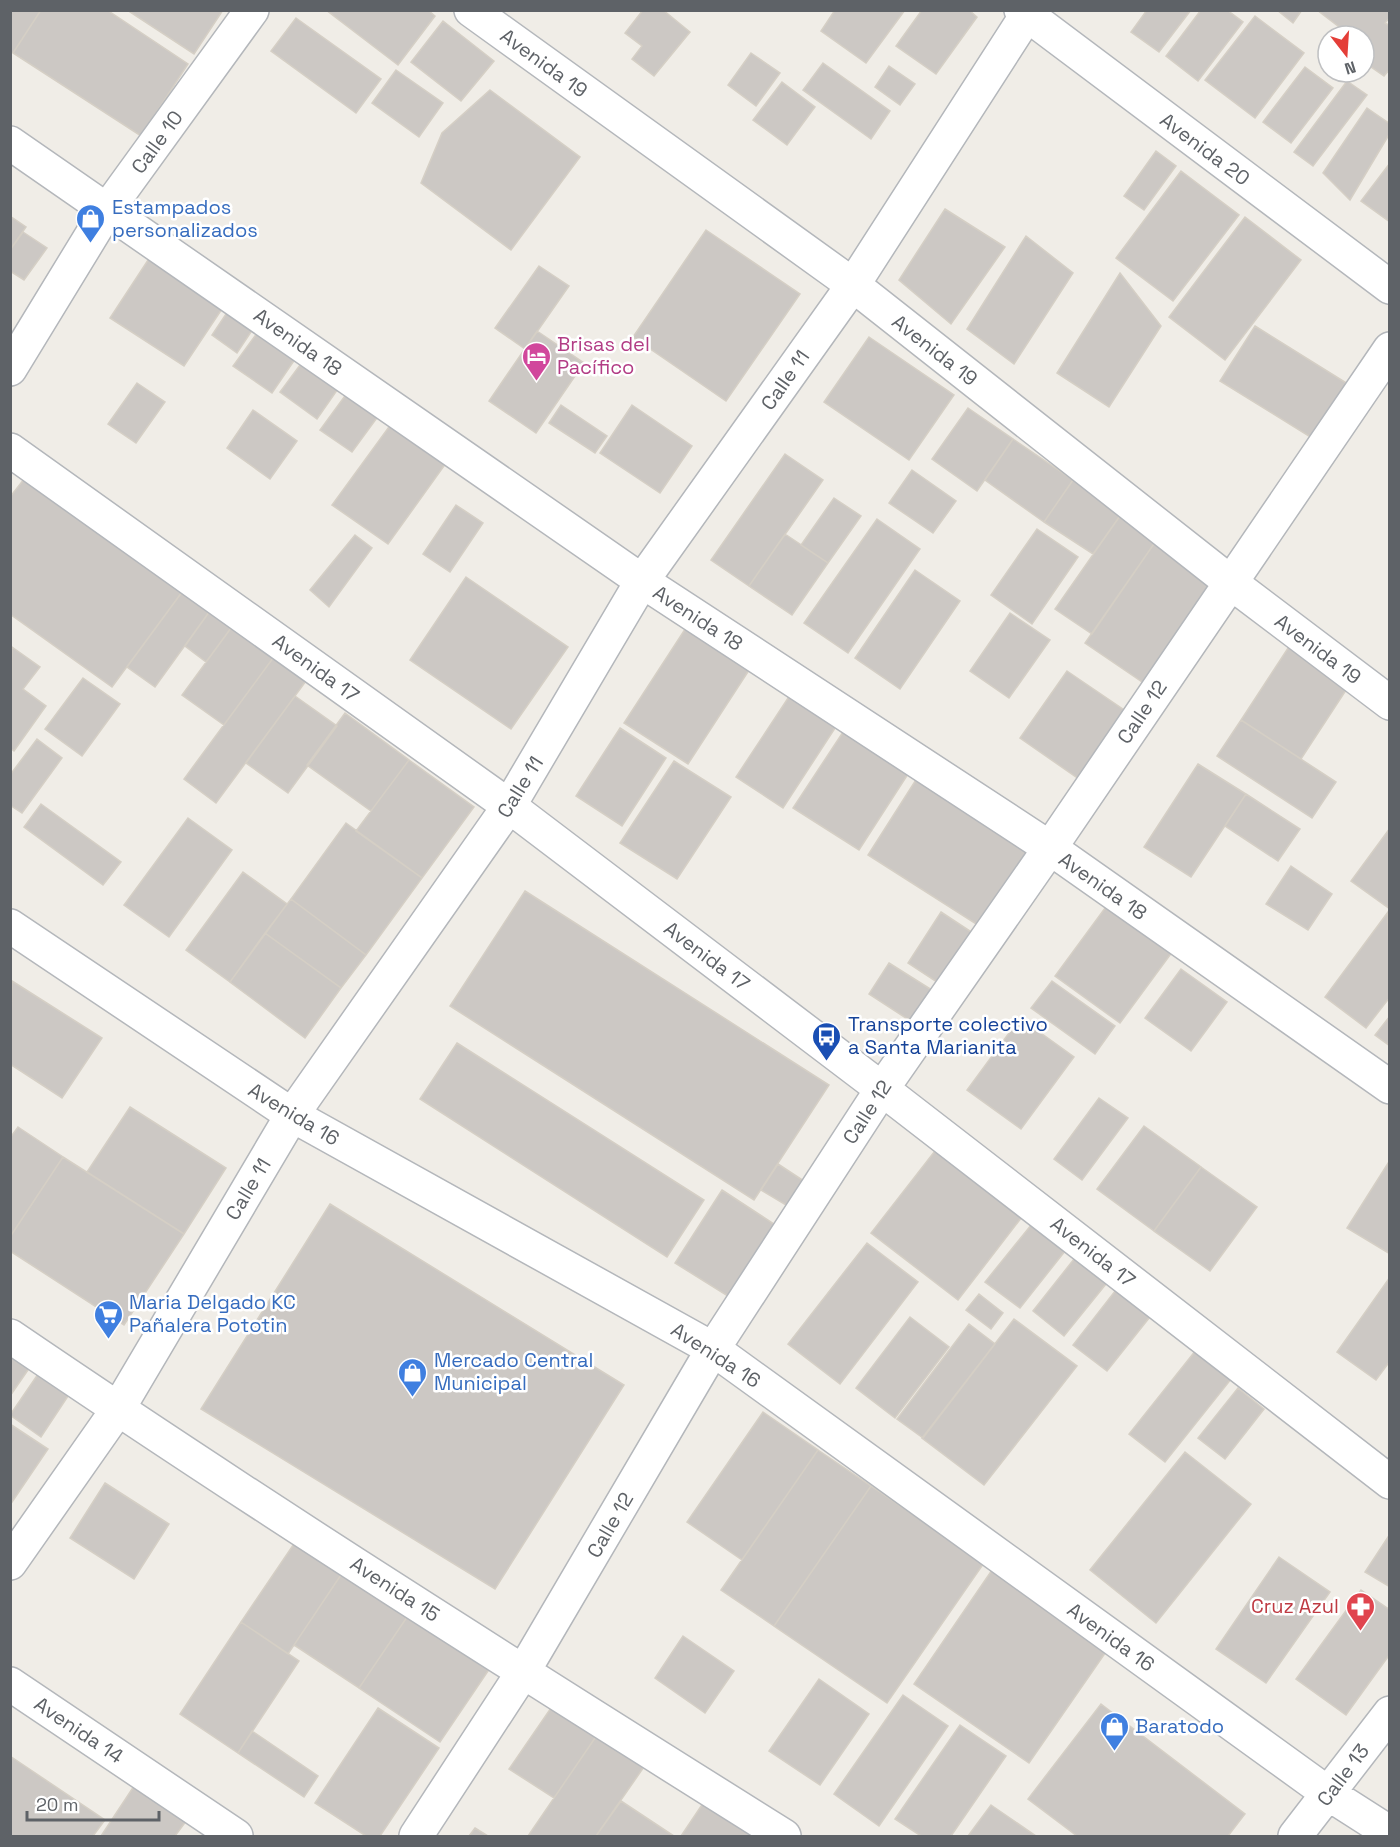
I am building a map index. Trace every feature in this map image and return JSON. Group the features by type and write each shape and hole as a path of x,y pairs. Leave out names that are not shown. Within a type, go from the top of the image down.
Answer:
{"street":[{"name":"Calle 10","path":"10,369 107,210 252,10"},
{"name":"Avenida 19","path":"471,10 853,285 1230,582 1389,703"},
{"name":"Calle 11","path":"10,1563 118,1409 292,1115 509,806 642,581 853,285 1026,12"},
{"name":"Avenida 20","path":"1026,12 1389,287"},
{"name":"Avenida 18","path":"10,143 642,581 1050,848 1389,1087"},
{"name":"Calle 12","path":"416,1836 523,1672 713,1350 882,1089 1050,848 1389,349"},
{"name":"Avenida 17","path":"10,450 509,806 882,1089 1389,1482"},
{"name":"Avenida 16","path":"10,926 292,1115 713,1350 1329,1794 1389,1833"},
{"name":"Avenida 15","path":"10,1336 118,1409 523,1672 783,1836"},
{"name":"Avenida 14","path":"10,1684 236,1836"},
{"name":"Calle 13","path":"1295,1836 1389,1713"}],"building":[{"path":"10,10 41,10 13,53 10,51"},
{"path":"41,10 107,10 188,64 141,136 13,53"},
{"path":"127,10 223,10 194,54"},
{"path":"326,10 428,10 435,16 398,65"},
{"path":"643,10 663,10 690,32 654,76 632,59 642,46 625,33"},
{"path":"835,10 905,10 866,63 821,31"},
{"path":"922,10 969,10 977,17 936,74 896,46"},
{"path":"1147,10 1191,10 1159,52 1131,32"},
{"path":"1201,10 1227,10 1243,22 1198,81 1166,56"},
{"path":"1277,10 1302,10 1293,23"},
{"path":"1317,10 1390,10 1390,17 1385,23 1390,26 1390,69 1384,76 1376,70 1376,24 1335,24"},
{"path":"1255,16 1304,53 1255,118 1205,80"},
{"path":"296,18 381,79 356,113 271,51"},
{"path":"443,21 494,61 461,101 411,62"},
{"path":"751,53 780,73 756,106 728,85"},
{"path":"823,63 890,111 871,139 803,90"},
{"path":"889,66 915,84 900,105 875,87"},
{"path":"1305,67 1316,75 1316,84 1328,84 1333,88 1291,143 1263,122"},
{"path":"396,70 443,103 419,137 372,103"},
{"path":"782,82 815,107 787,145 753,120"},
{"path":"1345,84 1351,84 1367,95 1313,166 1294,152"},
{"path":"490,90 580,157 511,250 421,183 442,133"},
{"path":"1367,108 1390,124 1390,133 1350,200 1323,173"},
{"path":"1156,151 1176,166 1144,210 1124,196"},
{"path":"1390,163 1390,222 1361,201"},
{"path":"1181,171 1239,215 1173,301 1116,258"},
{"path":"945,209 1005,247 951,324 899,280"},
{"path":"10,216 26,227 10,250"},
{"path":"1245,217 1301,260 1225,360 1169,317"},
{"path":"706,230 800,294 726,401 633,337"},
{"path":"23,232 47,248 24,280 10,271 10,250"},
{"path":"1026,236 1073,273 1014,364 967,329"},
{"path":"152,254 226,303 184,366 110,318"},
{"path":"539,266 569,286 525,349 495,328"},
{"path":"1120,273 1161,326 1109,407 1057,373"},
{"path":"228,311 253,329 237,353 212,335"},
{"path":"263,325 300,352 272,393 233,366"},
{"path":"1255,326 1348,384 1312,438 1220,381"},
{"name":"Brisas del Pacífico","path":"537,331 584,363 536,433 489,401"},
{"path":"869,337 954,395 909,460 824,402"},
{"path":"303,361 340,386 317,419 280,392"},
{"path":"137,383 165,402 136,443 108,424"},
{"path":"350,389 382,411 352,452 320,430"},
{"path":"561,405 607,436 595,453 549,423"},
{"path":"632,405 692,446 660,493 600,453"},
{"path":"968,408 1013,439 977,491 932,459"},
{"path":"253,410 297,441 270,479 227,448"},
{"path":"394,420 449,459 388,544 332,505"},
{"path":"1013,439 1073,480 1044,522 985,480"},
{"path":"785,454 823,480 749,586 711,560"},
{"path":"912,470 956,501 933,533 889,503"},
{"path":"28,474 185,588 112,687 10,614 10,497"},
{"path":"1073,480 1122,513 1093,554 1044,522"},
{"path":"834,498 861,516 828,563 801,545"},
{"path":"456,505 483,523 450,572 423,554"},
{"path":"1122,513 1158,538 1092,634 1055,609"},
{"path":"877,519 920,549 848,653 804,623"},
{"path":"1037,529 1078,557 1032,624 991,595"},
{"path":"785,534 828,563 792,615 749,586"},
{"path":"355,535 372,548 329,607 310,590"},
{"path":"1158,538 1223,583 1151,688 1085,643"},
{"path":"915,570 960,601 900,689 855,658"},
{"path":"466,577 568,647 511,729 410,660"},
{"path":"185,588 212,608 155,687 127,667"},
{"path":"212,608 234,624 206,662 185,646"},
{"path":"1010,613 1050,640 1009,698 970,671"},
{"path":"691,620 755,661 688,764 624,723"},
{"path":"234,624 276,654 224,725 182,695"},
{"path":"1292,642 1352,681 1301,759 1241,720"},
{"path":"12,647 40,667 23,689 46,706 14,751 10,748"},
{"path":"276,654 309,677 216,803 184,779"},
{"path":"1067,671 1133,716 1086,784 1020,738"},
{"path":"83,678 120,704 82,756 45,729"},
{"path":"792,692 839,722 783,808 736,777"},
{"path":"295,696 337,726 288,793 246,763"},
{"path":"345,713 409,760 371,811 307,765"},
{"path":"1241,720 1336,782 1312,818 1217,756"},
{"path":"620,728 666,758 622,826 576,796"},
{"path":"845,729 910,771 859,850 793,808"},
{"path":"37,739 62,758 22,813 10,805 10,775"},
{"path":"409,760 474,807 422,878 356,831"},
{"path":"674,761 731,797 677,879 620,843"},
{"path":"1198,764 1246,794 1191,877 1144,847"},
{"path":"919,775 1036,850 984,929 868,855"},
{"path":"1246,794 1300,829 1278,861 1225,826"},
{"path":"41,804 121,862 103,885 24,827"},
{"path":"188,818 232,850 169,937 124,905"},
{"path":"346,823 422,878 366,955 291,899"},
{"path":"1390,828 1390,909 1351,881"},
{"path":"1291,866 1332,894 1308,930 1266,904"},
{"path":"243,872 287,904 230,982 186,950"},
{"path":"525,891 829,1085 754,1200 450,1006"},
{"path":"291,899 366,955 341,988 265,933"},
{"path":"1108,904 1173,951 1120,1023 1055,976"},
{"path":"941,912 979,937 946,988 908,963"},
{"path":"1388,912 1390,997 1366,1028 1325,997"},
{"path":"265,933 341,988 305,1038 230,982"},
{"path":"889,963 932,990 912,1022 869,994"},
{"path":"1181,969 1227,1002 1191,1051 1145,1018"},
{"path":"12,981 102,1038 62,1098 10,1064"},
{"path":"1052,981 1115,1026 1095,1054 1031,1008"},
{"path":"1390,1016 1390,1046 1375,1035"},
{"path":"1020,1018 1074,1057 1021,1129 967,1090"},
{"path":"457,1043 704,1200 667,1257 420,1099"},
{"path":"1099,1098 1128,1118 1082,1180 1054,1159"},
{"path":"130,1107 226,1168 184,1234 87,1172"},
{"path":"1144,1126 1201,1167 1154,1231 1097,1189"},
{"path":"18,1127 63,1157 10,1237 10,1138"},
{"path":"938,1147 1025,1213 958,1300 871,1233"},
{"path":"63,1157 184,1234 124,1325 10,1251 10,1237"},
{"path":"1390,1160 1390,1254 1347,1228"},
{"path":"778,1164 807,1183 791,1208 761,1190"},
{"path":"1201,1167 1257,1207 1210,1271 1154,1231"},
{"path":"722,1190 777,1226 731,1298 675,1263"},
{"name":"Mercado Central Municipal","path":"330,1204 624,1385 495,1589 201,1409"},
{"path":"1036,1219 1069,1246 1020,1308 985,1282"},
{"path":"867,1243 918,1282 840,1384 788,1344"},
{"path":"1078,1254 1110,1279 1064,1336 1033,1311"},
{"path":"1390,1277 1390,1361 1376,1380 1337,1352"},
{"path":"1119,1286 1153,1313 1107,1371 1073,1345"},
{"path":"979,1294 1003,1313 991,1329 966,1310"},
{"path":"910,1317 949,1347 895,1418 856,1388"},
{"path":"1014,1319 1077,1366 984,1485 922,1438"},
{"path":"969,1324 995,1344 923,1438 897,1419"},
{"path":"10,1339 37,1357 10,1396"},
{"path":"1196,1350 1232,1378 1165,1462 1129,1434"},
{"path":"49,1358 80,1378 41,1437 10,1415"},
{"path":"1238,1388 1264,1409 1225,1459 1198,1438"},
{"path":"763,1412 818,1450 742,1560 687,1522"},
{"path":"10,1424 48,1449 10,1505"},
{"path":"818,1450 871,1486 774,1626 721,1590"},
{"path":"1185,1452 1251,1504 1156,1623 1090,1570"},
{"path":"105,1483 169,1524 134,1579 70,1538"},
{"path":"871,1486 984,1563 887,1703 774,1626"},
{"path":"304,1529 351,1560 288,1654 241,1622"},
{"path":"1390,1534 1390,1587 1365,1572"},
{"path":"359,1548 424,1592 359,1688 294,1645"},
{"path":"1279,1557 1330,1592 1266,1683 1216,1649"},
{"path":"992,1570 1108,1649 1029,1763 914,1684"},
{"name":"Cruz Azul","path":"1361,1590 1390,1610 1390,1654 1346,1715 1296,1679"},
{"path":"424,1592 505,1646 440,1742 359,1688"},
{"path":"241,1622 299,1661 238,1753 180,1714"},
{"path":"683,1636 734,1671 705,1713 655,1678"},
{"path":"819,1679 869,1714 820,1785 769,1751"},
{"path":"564,1689 608,1719 554,1798 509,1769"},
{"path":"903,1695 948,1726 879,1826 834,1794"},
{"name":"Baratodo","path":"1101,1704 1245,1814 1228,1836 1077,1836 1028,1799"},
{"path":"378,1708 439,1748 380,1836 366,1836 315,1803"},
{"path":"608,1719 655,1751 596,1836 528,1836"},
{"path":"960,1725 1006,1756 951,1836 921,1836 895,1819"},
{"path":"252,1731 318,1776 304,1797 238,1753"},
{"path":"10,1756 105,1820 93,1836 10,1836"},
{"path":"134,1786 187,1820 175,1836 101,1836"},
{"path":"712,1790 764,1836 681,1836"},
{"path":"621,1801 674,1836 596,1836"},
{"path":"991,1805 1036,1836 968,1836"},
{"path":"475,1828 488,1836 469,1836"}],"place":[{"name":"Estampados personalizados","path":"91,244"},
{"name":"Brisas del Pacífico","path":"536,382"},
{"name":"Transporte colectivo a Santa Marianita","path":"827,1062"},
{"name":"Maria Delgado KC Pañalera Pototin","path":"108,1340"},
{"name":"Mercado Central Municipal","path":"413,1398"},
{"name":"Cruz Azul","path":"1360,1632"},
{"name":"Baratodo","path":"1114,1752"}]}
